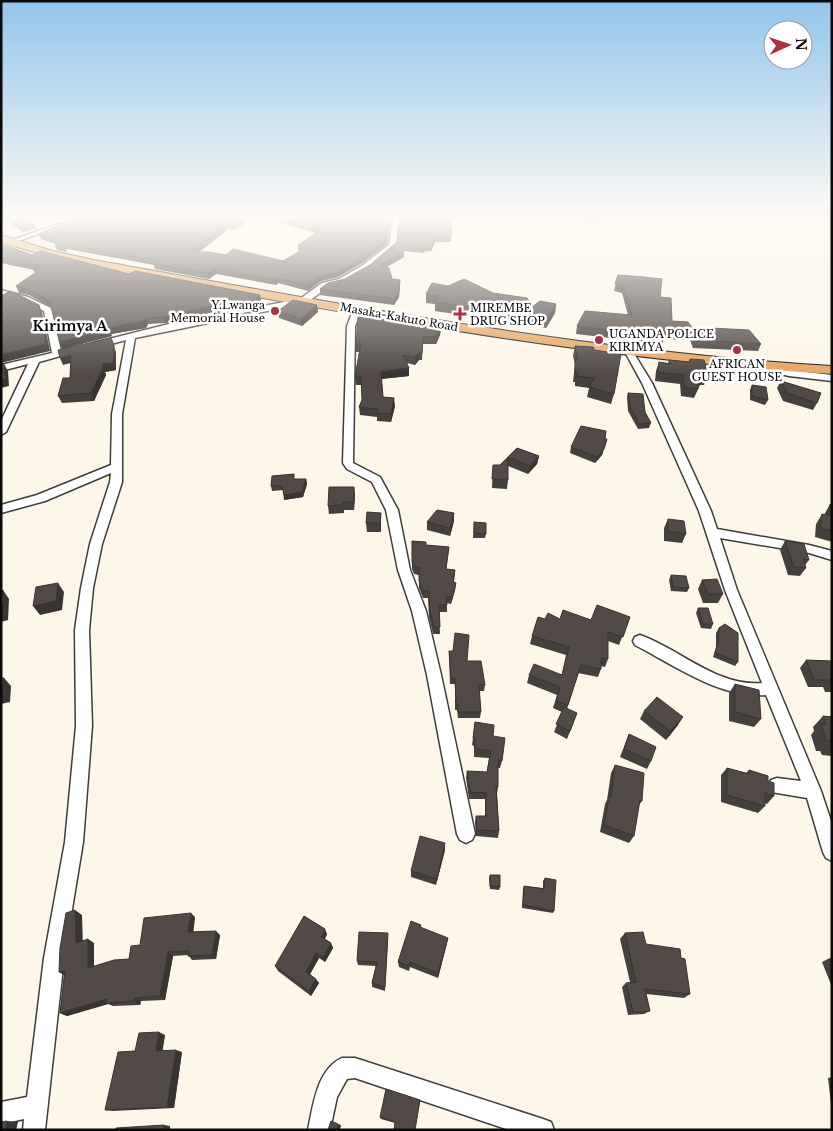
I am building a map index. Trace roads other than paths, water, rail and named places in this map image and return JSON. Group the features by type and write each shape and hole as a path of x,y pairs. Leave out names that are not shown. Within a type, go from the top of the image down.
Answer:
{"highway":[{"name":"Masaka-Kakuto Road","path":"122,269 303,302 629,352 752,365 832,370"}],"street":[{"path":"1,368 169,327 303,302 325,285 342,281 363,269"},
{"path":"1,292 14,294 38,303 48,310 57,355"},
{"path":"357,310 351,326 348,463 351,467 376,480 392,510 404,570 419,611 434,674 466,834"},
{"path":"34,1130 54,958 74,842 84,726 82,630 87,588 96,544 116,482 115,431 131,336"},
{"path":"629,352 647,383 704,511 731,590 813,791 832,852"},
{"path":"1,432 35,360"},
{"path":"752,365 832,378"},
{"path":"1,509 42,498 117,466"},
{"path":"711,532 809,548 832,556"},
{"path":"640,641 722,683 752,690 772,688"},
{"path":"777,786 813,791"},
{"path":"319,1130 331,1080 342,1069 355,1068 542,1130"},
{"path":"1,1113 36,1106"}],"place":[{"name":"Y.Lwanga Memorial House","path":"275,311"},
{"name":"MIREMBE DRUG SHOP","path":"460,314"},
{"name":"UGANDA POLICE KIRIMYA","path":"599,340"},
{"name":"AFRICAN GUEST HOUSE","path":"737,350"}],"district":[{"name":"Kirimya A","path":"70,326"}]}
